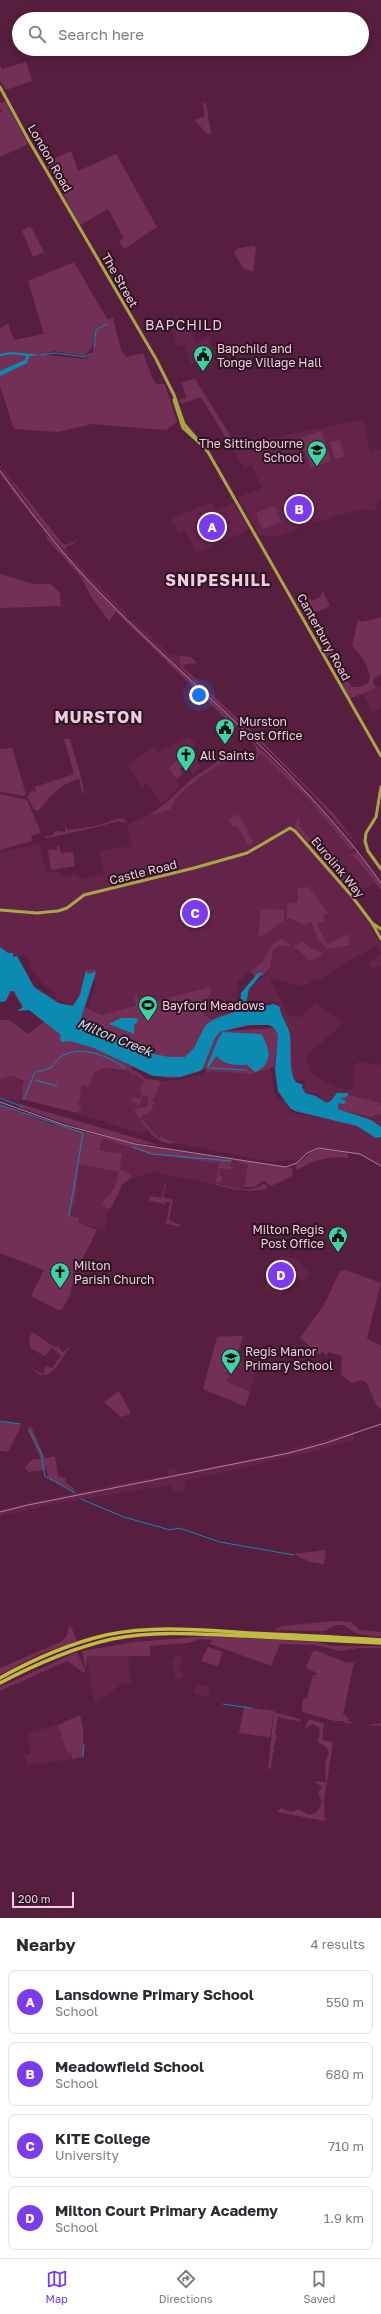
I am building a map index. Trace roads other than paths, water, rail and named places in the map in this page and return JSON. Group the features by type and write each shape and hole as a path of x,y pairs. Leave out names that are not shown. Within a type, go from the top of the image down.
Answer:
{"highway":[{"path":"0,1678 38,1658 70,1646 106,1636 138,1630 194,1629 381,1640"},
{"path":"0,1683 40,1663 72,1650 106,1641 138,1635 199,1634 381,1643"}],"main road":[{"name":"London Road","path":"0,87 85,236"},
{"name":"The Street","path":"85,236 164,373 184,424 208,452 234,496"},
{"name":"Canterbury Road","path":"234,496 381,756"},
{"path":"381,786 376,817 366,833 365,841 368,851 381,869"},
{"name":"Eurolink Way","path":"286,829 290,828 296,831 332,872 372,922 381,939"},
{"name":"Castle Road","path":"0,910 37,913 58,911 66,908 84,895 194,868 247,853 286,829"},
{"name":"Eurolink Way","path":"372,922 381,929"},
{"path":"378,934 381,929"}],"water":[{"path":"11,352 41,355 29,356 27,363 0,376 0,371 25,360 26,356 11,354 0,356 0,354"},
{"path":"0,947 8,953 13,953 13,957 17,956 34,987 58,1003 73,1006 80,995 86,970 88,974 96,972 81,1018 106,1034 148,1053 169,1057 185,1057 194,1048 205,1026 212,1020 240,1010 241,993 257,974 263,972 249,989 246,1003 250,1009 274,1004 280,1007 281,1014 289,1032 291,1066 293,1077 296,1082 303,1085 302,1087 305,1093 316,1096 326,1103 331,1101 337,1093 348,1093 348,1096 340,1099 346,1101 344,1104 338,1103 338,1109 371,1120 381,1127 381,1137 376,1138 357,1126 295,1111 290,1108 278,1091 275,1068 278,1035 275,1029 270,1025 248,1025 220,1032 215,1038 202,1070 180,1077 153,1076 94,1048 70,1041 61,1042 60,1034 29,1010 17,1011 23,1007 14,991 10,991 6,1001 0,1002"},
{"path":"121,1018 137,1018 138,1022 134,1024 134,1034 109,1024"},
{"path":"223,1032 261,1034 267,1045 268,1051 265,1065 255,1072 246,1064 248,1061 245,1065 233,1065 226,1063 216,1056 208,1068 207,1066"}],"waterway":[{"path":"94,348 96,330 107,324"},
{"path":"41,355 56,353 85,357 90,354"},
{"path":"38,1072 52,1067 59,1059 76,1051 97,1054 125,1068"},
{"path":"208,1068 246,1070"},
{"path":"24,1099 35,1072"},
{"path":"35,1080 57,1086"},
{"path":"0,1098 23,1107"},
{"path":"0,1105 83,1133 69,1216"},
{"path":"133,1147 152,1154 231,1161"},
{"path":"0,1421 20,1424"},
{"path":"29,1430 41,1453 45,1476 75,1493"},
{"path":"81,1499 124,1517 170,1530 179,1528 220,1542 294,1555"},
{"path":"223,1704 251,1708"},
{"path":"83,1757 84,1744"}],"railway":[{"path":"0,471 48,534 86,579 283,768 317,804 381,883"},
{"path":"0,1102 64,1125 135,1144 286,1167 297,1163 307,1153 318,1148 360,1154 381,1166"},
{"path":"0,1512 28,1505 289,1453 326,1443 381,1424"}],"place":[{"name":"Bapchild and Tonge Village Hall","path":"203,372"},
{"name":"The Sittingbourne School","path":"317,467"},
{"name":"Meadowfield School","path":"299,509"},
{"name":"Lansdowne Primary School","path":"212,527"},
{"name":"Murston Post Office","path":"225,745"},
{"name":"All Saints","path":"186,772"},
{"name":"KITE College","path":"195,913"},
{"name":"Bayford Meadows","path":"148,1022"},
{"name":"Milton Regis Post Office","path":"338,1253"},
{"name":"Milton Court Primary Academy","path":"281,1275"},
{"name":"Milton Parish Church","path":"60,1289"},
{"name":"Regis Manor Primary School","path":"231,1375"}],"district":[{"name":"BAPCHILD","path":"184,324"},
{"name":"SNIPESHILL","path":"218,580"},
{"name":"MURSTON","path":"99,717"}],"water label":[{"name":"Milton Creek","path":"115,1037"}]}
